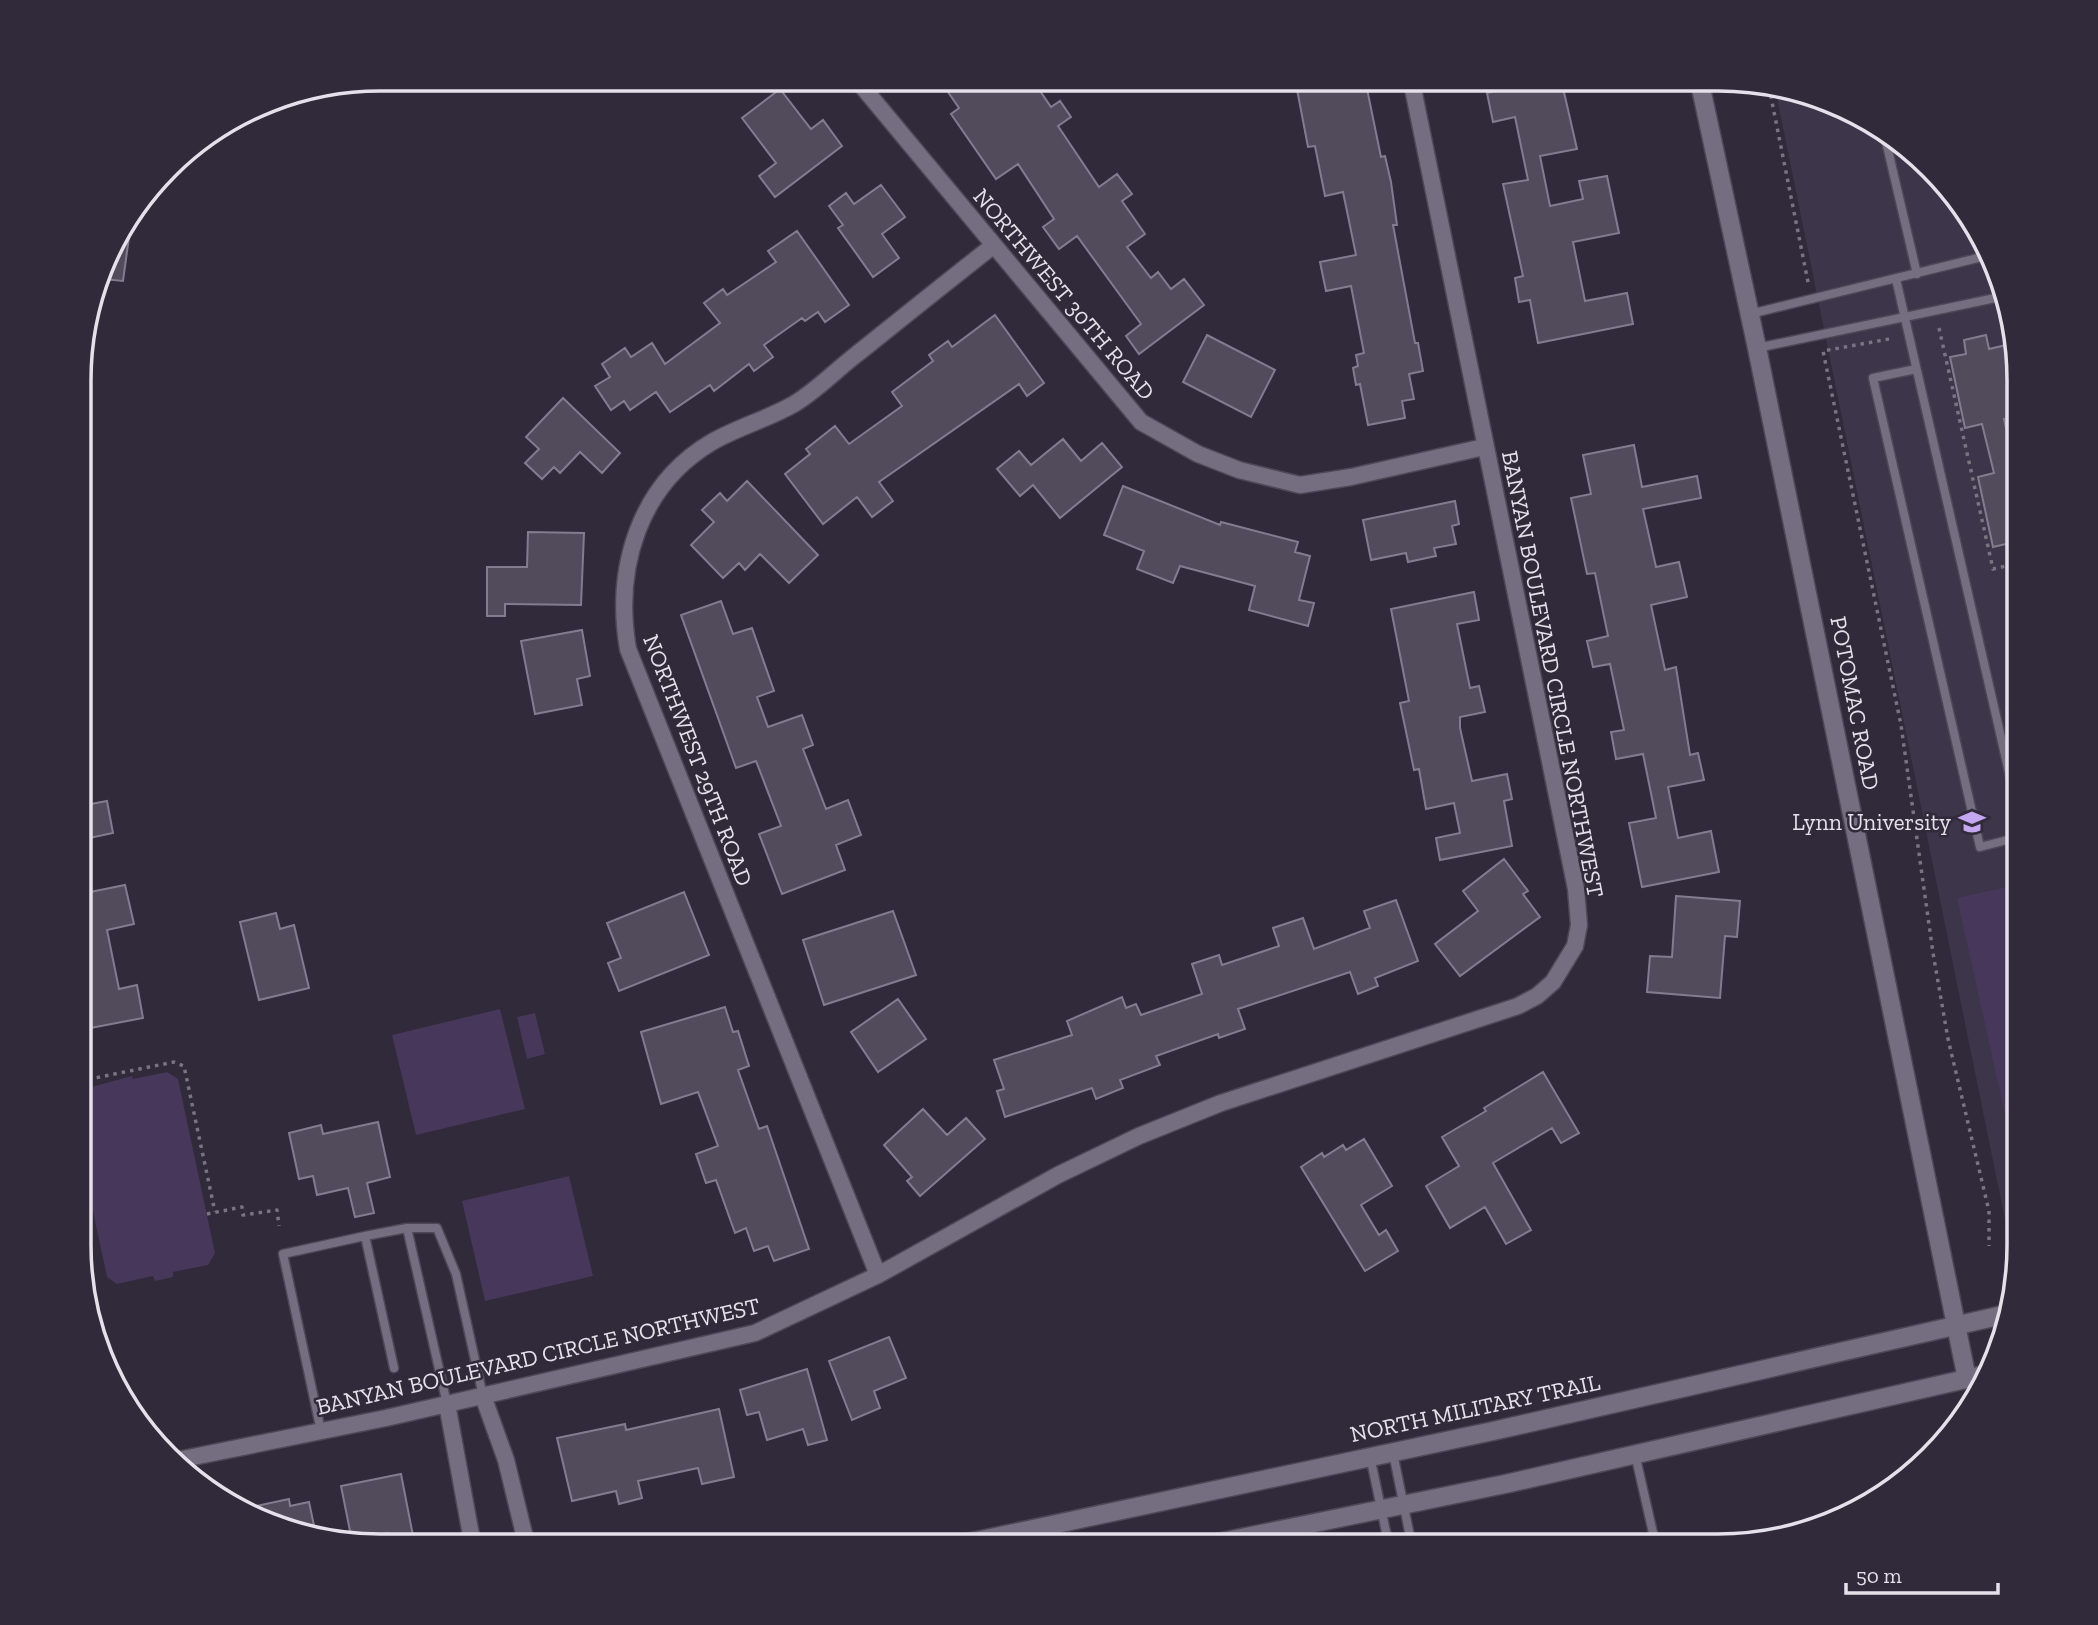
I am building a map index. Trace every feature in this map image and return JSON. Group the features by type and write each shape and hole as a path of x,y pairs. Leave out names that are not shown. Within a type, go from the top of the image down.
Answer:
{"main road":[{"name":"POTOMAC ROAD","path":"1702,91 1758,348 1956,1325 1975,1376"},
{"name":"NORTH MILITARY TRAIL","path":"1009,1534 1998,1316"},
{"path":"1258,1534 1972,1382"}],"street":[{"name":"NORTHWEST 30TH ROAD","path":"866,91 1141,422 1198,454 1239,470 1300,485 1351,477 1484,447"},
{"name":"BANYAN BOULEVARD CIRCLE NORTHWEST","path":"185,1458 447,1404 755,1332 878,1275 1058,1175 1139,1136 1293,1078 1518,1006 1541,992 1564,969 1575,946 1579,925 1576,889 1413,91"},
{"name":"NORTHWEST 29TH ROAD","path":"878,1275 628,649 624,626 624,580 635,536 644,515 656,495 685,460 714,441 795,403 994,245"},
{"path":"483,1396 506,1460 524,1534"},
{"path":"447,1404 471,1534"}],"lane":[{"path":"1887,146 1917,274"},
{"path":"1750,314 1980,258"},
{"path":"1896,279 2007,764"},
{"path":"1758,348 1995,298"},
{"path":"1916,369 1873,378 1980,847 2007,840"},
{"path":"407,1228 447,1404"},
{"path":"321,1431 283,1254 365,1236 407,1228 437,1228 456,1274 483,1396"},
{"path":"365,1236 394,1368"},
{"path":"1393,1451 1410,1534"},
{"path":"1635,1454 1653,1534"},
{"path":"1370,1456 1386,1534"}],"path":[{"path":"1771,96 1809,289"},
{"path":"1939,328 1993,569 2007,565"},
{"path":"1889,339 1823,351 1901,725 1909,799 1933,953 1948,1039 1989,1211 1989,1246"},
{"path":"91,1079 174,1062 184,1066 215,1212"},
{"path":"207,1214 242,1207 243,1216 276,1210 279,1226"}],"shaded area":[{"name":"Lynn University","path":"1777,97 1811,106 1863,130 1909,163 1935,189 1968,235 1985,269 2005,342 2007,1230"},
{"path":"2007,887 2007,1124 1957,898"},
{"path":"500,1009 525,1109 416,1135 392,1035"},
{"path":"535,1013 545,1054 527,1059 517,1017"},
{"path":"167,1072 178,1079 215,1253 208,1265 173,1272 173,1277 155,1281 153,1276 117,1284 107,1277 91,1202 91,1087 132,1076 133,1079"},
{"path":"569,1176 593,1276 485,1301 462,1201"}],"building":[{"path":"777,91 782,91 811,129 823,120 842,146 775,197 759,176 776,163 742,118"},
{"path":"947,91 1040,91 1051,107 1060,101 1071,117 1058,126 1099,187 1117,174 1132,194 1122,201 1145,234 1127,247 1151,278 1158,272 1171,289 1184,279 1204,305 1139,354 1126,336 1141,324 1077,236 1059,249 1043,227 1054,219 1018,164 996,179 951,114 959,108"},
{"path":"1297,91 1367,91 1381,157 1385,156 1391,182 1397,225 1393,225 1415,343 1418,343 1423,371 1409,374 1414,399 1402,401 1405,418 1368,425 1360,384 1356,385 1353,368 1358,366 1356,355 1364,353 1351,286 1326,291 1320,262 1356,255 1343,192 1325,196 1315,146 1308,147"},
{"path":"1564,91 1577,149 1540,156 1550,206 1583,199 1579,181 1607,176 1619,233 1573,242 1585,301 1627,293 1633,324 1538,343 1530,300 1519,302 1515,278 1523,276 1503,184 1528,180 1515,117 1493,122 1487,93"},
{"path":"881,185 905,217 882,234 899,258 873,277 838,228 843,225 829,206 846,193 854,204"},
{"path":"797,231 849,305 825,322 818,312 805,321 802,318 764,345 773,357 754,371 749,364 714,391 710,385 670,412 656,392 630,410 624,401 611,410 595,386 610,377 602,364 625,348 631,357 652,343 665,364 720,323 704,303 723,289 727,295 776,262 768,251"},
{"path":"129,237 123,281 109,280"},
{"path":"995,315 1044,383 1027,396 1019,384 879,482 893,501 872,517 857,497 823,524 785,474 810,454 806,449 835,426 849,444 902,406 892,392 933,361 929,355 948,341 952,347"},
{"path":"1207,335 1275,370 1251,417 1183,382"},
{"path":"1986,335 1989,349 2005,345 2007,544 1993,547 1978,477 1994,473 1982,424 1965,428 1950,357 1966,354 1964,340"},
{"path":"563,398 620,453 602,473 580,452 560,473 554,467 542,479 525,463 539,449 526,437"},
{"path":"1063,439 1081,461 1102,443 1122,467 1060,518 1033,485 1020,496 997,469 1019,451 1031,465"},
{"path":"1634,445 1642,487 1697,476 1701,498 1643,509 1656,567 1679,562 1687,597 1651,605 1665,670 1676,667 1690,755 1698,753 1704,780 1668,787 1678,838 1711,831 1719,872 1642,887 1629,823 1656,818 1643,754 1616,759 1611,732 1624,730 1610,664 1593,667 1587,641 1608,636 1595,573 1587,574 1571,498 1591,494 1583,455"},
{"path":"747,481 818,555 789,583 760,554 745,570 739,563 723,578 691,545 714,522 702,510 720,493 727,501"},
{"path":"1123,486 1220,525 1221,522 1298,542 1295,552 1310,556 1299,600 1314,603 1308,626 1249,610 1255,586 1180,566 1173,583 1137,569 1144,551 1104,535"},
{"path":"1455,501 1459,524 1452,526 1456,544 1434,548 1436,556 1408,562 1406,553 1371,560 1363,520"},
{"path":"528,532 584,533 581,605 505,604 505,616 487,616 487,567 527,567"},
{"path":"1474,592 1479,620 1457,624 1470,688 1479,686 1485,712 1460,717 1460,728 1472,781 1507,774 1512,799 1504,801 1512,846 1440,860 1436,838 1460,833 1454,803 1426,809 1419,769 1414,770 1400,703 1409,701 1391,609"},
{"path":"721,601 733,634 752,628 774,691 757,697 768,727 802,715 813,745 803,749 826,809 848,800 861,835 836,845 845,870 782,894 759,834 781,826 756,761 736,768 681,615"},
{"path":"582,630 590,676 577,679 582,705 535,714 521,641"},
{"path":"107,801 113,833 91,838 91,804"},
{"path":"1504,859 1528,891 1523,894 1540,917 1460,976 1435,944 1478,911 1463,891"},
{"path":"125,885 134,924 107,930 119,989 137,985 143,1018 91,1028 91,892"},
{"path":"684,892 709,955 619,991 608,963 621,958 607,923"},
{"path":"1676,896 1740,901 1737,937 1725,936 1720,998 1647,992 1650,956 1672,957"},
{"path":"1396,900 1418,961 1375,978 1378,986 1358,994 1350,972 1238,1009 1245,1029 1219,1038 1218,1034 1156,1056 1160,1065 1120,1080 1123,1088 1096,1099 1092,1088 1005,1117 997,1091 1004,1089 994,1060 1072,1035 1067,1021 1122,997 1126,1008 1136,1004 1141,1015 1202,994 1192,964 1219,955 1222,965 1279,946 1273,928 1303,918 1314,949 1370,928 1364,911"},
{"path":"893,911 916,975 824,1005 803,940"},
{"path":"276,913 280,929 294,925 309,988 259,1000 240,922"},
{"path":"898,999 926,1039 878,1072 851,1032"},
{"path":"725,1007 733,1032 738,1031 749,1066 738,1070 759,1129 767,1126 809,1249 774,1261 768,1246 754,1251 746,1228 735,1233 716,1180 706,1183 696,1154 718,1146 698,1092 661,1104 641,1032"},
{"path":"1543,1072 1579,1133 1561,1143 1552,1128 1493,1163 1531,1230 1506,1244 1485,1207 1450,1228 1426,1186 1459,1166 1442,1137"},
{"path":"923,1109 947,1135 966,1118 985,1139 920,1196 907,1181 912,1177 884,1145"},
{"path":"378,1122 390,1177 367,1183 374,1213 355,1217 348,1188 317,1195 313,1176 299,1179 289,1133 321,1125 323,1134"},
{"path":"1364,1139 1392,1186 1361,1205 1379,1235 1386,1230 1398,1251 1365,1271 1301,1167 1322,1153 1324,1157 1343,1145 1346,1150"},
{"path":"889,1337 906,1378 874,1391 880,1408 852,1420 829,1361"},
{"path":"807,1369 827,1440 808,1445 803,1429 767,1440 759,1412 747,1415 740,1390"},
{"path":"719,1409 734,1477 702,1484 698,1468 638,1481 642,1498 619,1504 616,1491 572,1501 557,1438 625,1424 626,1430"},
{"path":"401,1474 413,1534 350,1532 341,1486"},
{"path":"289,1499 290,1506 309,1502 314,1526 287,1519 256,1506"}],"place":[{"name":"Lynn University","path":"1972,822"}]}
